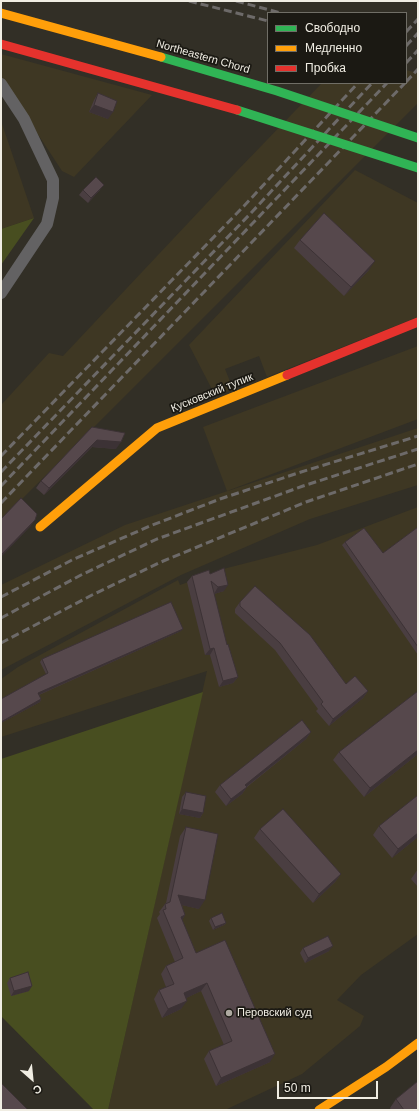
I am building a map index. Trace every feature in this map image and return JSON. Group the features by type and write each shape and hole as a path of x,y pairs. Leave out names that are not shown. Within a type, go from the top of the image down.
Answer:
{"main road":[{"name":"Northeastern Chord","path":"1,13 137,50 263,87 418,138"},
{"path":"1,44 125,77 258,116 418,168"},
{"name":"Кусковский тупик","path":"40,528 157,428 418,322"},
{"path":"319,1110 386,1067 418,1043"}],"street":[{"path":"1,84 24,119 53,180 53,198 47,224 1,293"}],"shaded area":[{"path":"1,54 152,95 74,177 62,171 1,78"},
{"path":"407,70 418,73 418,103 1,520 1,405 49,353 63,356 321,84 407,84"},
{"path":"1,121 34,218 1,229"},
{"path":"355,170 418,203 418,317 267,377 259,356 225,369 233,389 216,397 189,345"},
{"path":"418,346 418,419 227,491 203,427"},
{"path":"418,428 418,485 310,519 181,575 1,670 1,585 125,525"},
{"path":"418,507 418,934 361,975 337,1000 364,1016 360,1026 302,1074 225,1110 108,1110 207,671 1,737 1,679 18,667 178,580 180,585 227,568 317,545"}],"green space":[{"path":"34,218 1,265 1,229"},
{"path":"203,692 108,1110 94,1110 1,1016 1,759"}],"building":[{"path":"98,93 117,101 113,112 94,105"},
{"path":"96,177 104,185 91,198 83,190"},
{"path":"324,213 375,261 351,287 300,240"},
{"path":"92,427 125,433 121,442 97,440 49,488 41,481"},
{"path":"21,498 37,514 35,520 1,555 1,519"},
{"path":"418,527 418,647 345,542 364,528 383,553"},
{"path":"224,568 228,585 218,587 211,581 227,645 228,644 238,677 223,681 214,648 210,649 192,576 209,570 210,574"},
{"path":"255,586 310,635 346,684 355,676 368,691 333,719 321,704 323,702 280,643 240,606 240,602"},
{"path":"171,602 183,629 38,693 41,699 1,722 1,699 48,673 42,659"},
{"path":"418,691 418,750 370,788 339,752"},
{"path":"302,720 311,732 245,785 247,787 231,799 220,785"},
{"path":"186,792 206,796 203,813 182,809"},
{"path":"418,795 418,833 398,849 379,826"},
{"path":"283,809 341,874 319,894 260,829"},
{"path":"186,827 218,834 205,900 178,895 185,915 181,917 196,953 225,940 275,1054 221,1078 209,1051 232,1041 207,983 184,993 187,1001 168,1009 159,990 174,984 166,966 183,958 163,910 166,909 165,904 170,902"},
{"path":"222,913 226,923 215,927 211,918"},
{"path":"328,936 333,946 308,958 303,948"},
{"path":"28,972 32,986 14,991 10,978"},
{"path":"418,1081 418,1110 404,1110 396,1099"},
{"path":"1,1083 28,1110 1,1110"}],"railway":[{"path":"189,1 267,21"},
{"path":"236,1 277,12"},
{"path":"407,31 418,19"},
{"path":"407,45 418,33"},
{"path":"407,62 418,50"},
{"path":"407,81 418,69"},
{"path":"1,456 244,206 357,84"},
{"path":"1,472 251,213 371,84"},
{"path":"1,486 386,84"},
{"path":"1,503 404,84"},
{"path":"1,597 72,560 150,526 220,499 418,436"},
{"path":"1,618 81,575 157,539 303,486 418,449"},
{"path":"1,643 92,595 161,562 306,502 418,464"}],"traffic: slow":[{"path":"1,13 161,57"},
{"path":"40,527 157,428 287,375"},
{"path":"319,1110 386,1067 418,1043"}],"traffic: jam":[{"path":"1,44 237,110"},
{"path":"287,375 418,322"}],"traffic: fast":[{"path":"161,57 277,91 418,138"},
{"path":"237,110 418,168"}],"place":[{"name":"Перовский суд","path":"229,1013"}]}
